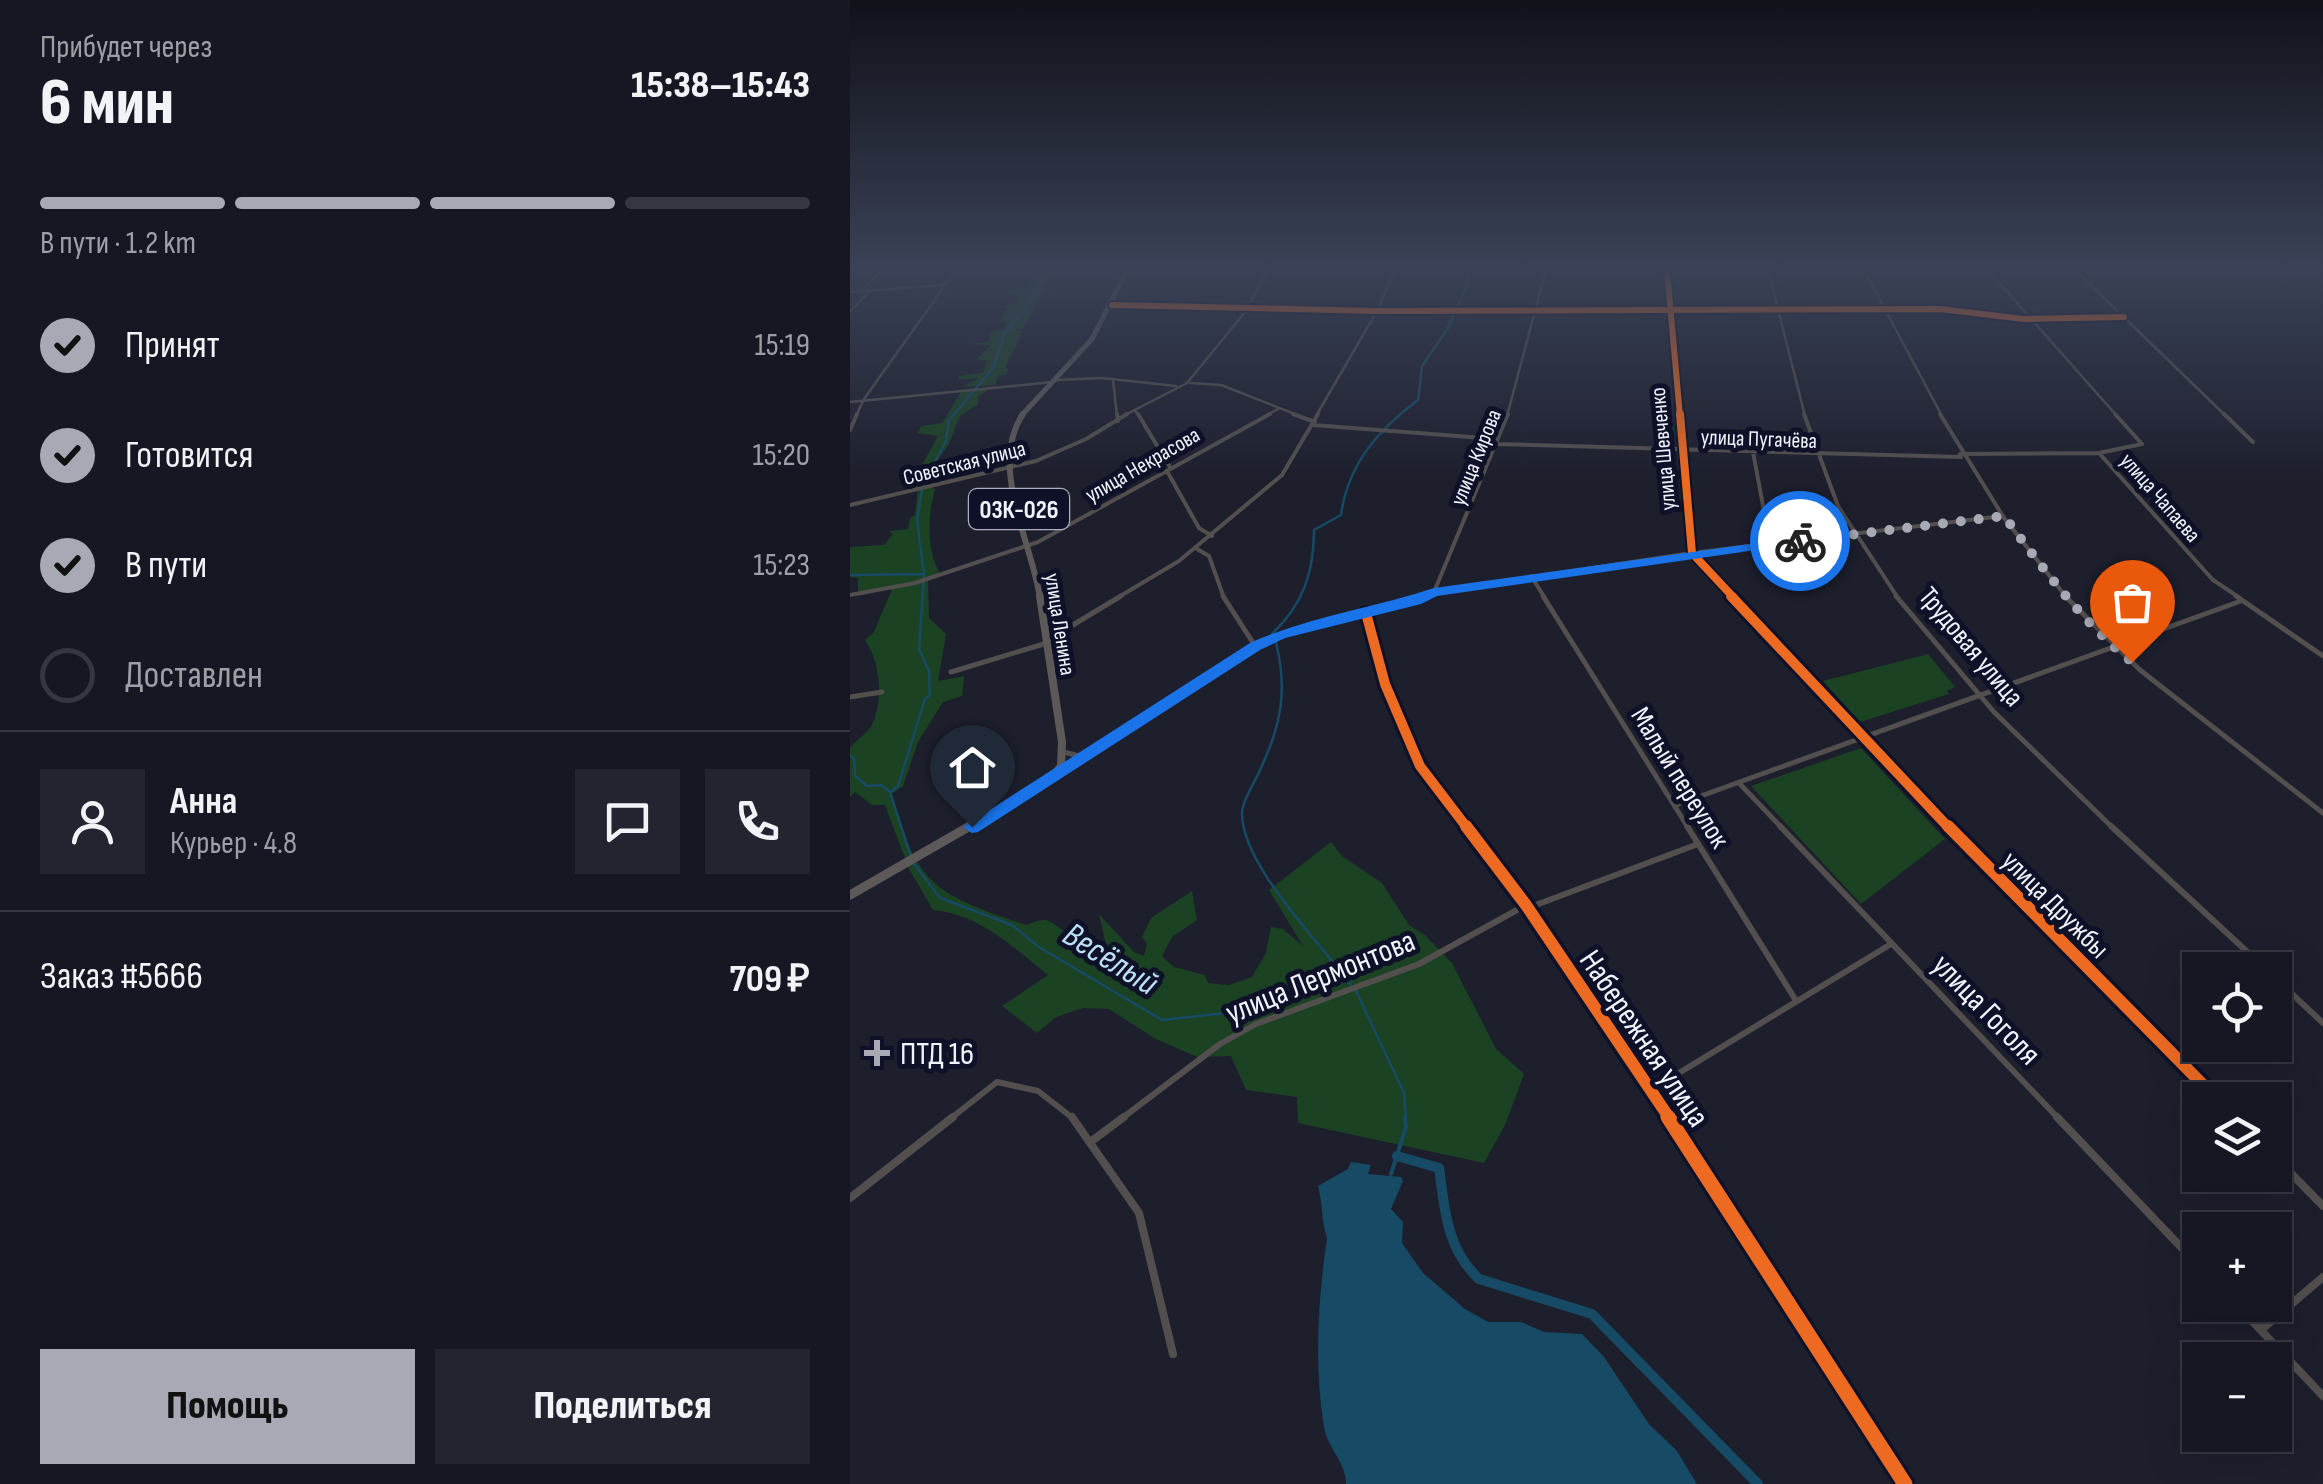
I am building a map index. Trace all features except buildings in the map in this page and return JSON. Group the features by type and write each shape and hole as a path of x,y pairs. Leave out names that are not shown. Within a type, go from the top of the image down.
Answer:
{"main road":[{"name":"улица Ленина","path":"1063,752 1047,642 1010,448 1015,424 1092,339"},
{"path":"850,895 1050,780 1061,766 1063,752"}],"street":[{"path":"850,430 864,399 906,339"},
{"path":"1186,382 1222,339"},
{"path":"951,672 1047,642 1140,588 1212,536 1282,476 1362,339"},
{"name":"улица Кирова","path":"1434,592 1496,442 1528,339"},
{"name":"улица Шевченко","path":"1673,339 1692,553"},
{"name":"Трудовая улица","path":"1787,339 1817,454 1854,534 1979,697 2248,952"},
{"path":"1901,339 1961,456 2052,579 2114,647 2323,814"},
{"name":"улица Чапаева","path":"2050,339 2142,444 2099,453 2184,552 2240,602 2323,656"},
{"path":"2147,339 2253,442"},
{"path":"850,402 1054,381 1113,380 1178,386"},
{"path":"1113,380 1118,421"},
{"name":"Советская улица","path":"850,505 1011,469 1063,450 1186,382"},
{"name":"улица Пугачёва","path":"1186,382 1221,385 1314,423 1496,442 1817,454 2099,453"},
{"path":"1134,410 1146,422 1199,528 1212,536"},
{"name":"улица Некрасова","path":"850,595 915,583 1029,546 1278,410"},
{"path":"1753,452 1770,544"},
{"path":"1050,780 1255,646 1280,635 1416,601 1434,592 1692,553 2004,516"},
{"path":"1196,548 1209,556 1223,597 1255,646"},
{"path":"1692,553 1862,739"},
{"name":"Малый переулок","path":"1531,576 1795,999"},
{"path":"1676,805 2240,602"},
{"name":"Набережная улица","path":"1366,613 1384,684 1412,752 1527,907 1651,1090 1905,1484"},
{"path":"850,697 882,692"},
{"name":"улица Дружбы","path":"1862,739 2200,1082"},
{"path":"1063,752 1075,758 1087,756"},
{"name":"улица Гоголя","path":"1740,784 2182,1248"},
{"name":"улица Лермонтова","path":"1093,1140 1220,1044 1290,1009 1419,964 1527,907 1698,844"},
{"path":"1651,1090 1891,944"},
{"path":"2292,994 2323,1023"},
{"path":"850,1198 997,1082 1024,1085 1048,1095 1067,1107 1093,1140 1140,1216 1173,1354"},
{"path":"2292,1174 2323,1206"},
{"path":"2261,1330 2323,1277"},
{"path":"2253,1322 2323,1396"}],"green space":[{"path":"1019,339 1005,368 1007,374 998,376 995,385 963,387 979,378 959,380 959,376 983,373 987,360 976,360 991,345 969,344"},
{"path":"992,387 978,397 978,405 960,417 934,466 952,468 951,477 931,483 935,490 931,545 940,573 928,579 929,618 946,634 938,681 964,676 962,696 943,702 918,742 903,786 892,794 911,850 922,869 935,884 972,905 1026,925 1048,921 1109,957 1099,914 1134,952 1144,956 1147,944 1142,937 1151,918 1192,891 1197,920 1172,937 1162,956 1174,967 1205,975 1208,983 1229,985 1252,977 1266,953 1271,927 1283,929 1303,946 1269,890 1331,842 1342,856 1382,883 1409,925 1426,936 1452,963 1496,1049 1524,1074 1505,1125 1484,1163 1298,1123 1297,1097 1246,1090 1231,1056 1197,1057 1154,1038 1109,1009 1083,1008 1056,1017 1037,1033 1002,1006 1048,975 980,925 933,910 909,869 885,805 872,805 855,792 850,797 850,748 870,728 878,704 877,670 865,640 874,632 892,589 858,594 858,578 850,577 850,547 884,545 893,534 889,531 908,529 910,518 915,515 918,489 911,485 938,436 918,433 921,426 942,423 963,389"},
{"path":"1928,654 1955,687 1947,691 1949,694 1860,722 1823,681"},
{"path":"1861,748 1945,839 1861,904 1751,786"}],"water":[{"path":"1351,1162 1371,1165 1368,1174 1401,1177 1403,1181 1391,1209 1403,1222 1402,1243 1423,1273 1465,1309 1488,1322 1521,1322 1544,1332 1582,1334 1604,1357 1649,1424 1677,1451 1697,1484 1346,1484 1326,1434 1321,1404 1318,1332 1327,1238 1318,1186 1348,1169"}],"waterway":[{"path":"892,791 898,786 925,699 930,695 929,671 919,649 924,574 917,520 923,484 946,441 949,420 993,368 1002,339"},
{"path":"1272,634 1292,611 1305,587 1314,530 1341,515 1350,480 1367,450 1390,423 1418,400 1422,366 1440,339"},
{"path":"850,575 923,574"},
{"path":"1276,643 1282,676 1280,708 1267,754 1243,807 1245,832 1266,876 1343,975"},
{"name":"Весёлый","path":"850,756 854,758 855,776 867,786 881,785 890,792 911,857"},
{"name":"Весёлый","path":"914,864 940,898 1012,925 1039,947 1162,1020 1225,1013 1345,977 1351,985"},
{"name":"Весёлый","path":"1356,991 1404,1093 1406,1119"},
{"name":"Весёлый","path":"1391,1174 1406,1127 1405,1117"},
{"path":"1397,1156 1439,1168 1453,1241 1479,1279 1592,1314 1758,1484"}],"cycle path":[{"path":"1673,339 1692,553 1862,739 2200,1082"},
{"path":"1366,613 1385,684 1420,766 1526,905 1651,1090 1905,1484"}],"way so far":[{"path":"1800,541 2004,516 2052,579 2132,662"}],"place":[{"name":"ПТД 16","path":"877,1053"}],"route":[{"path":"972,827 1255,646 1280,635 1416,601 1434,592 1692,553 1800,541"}]}
